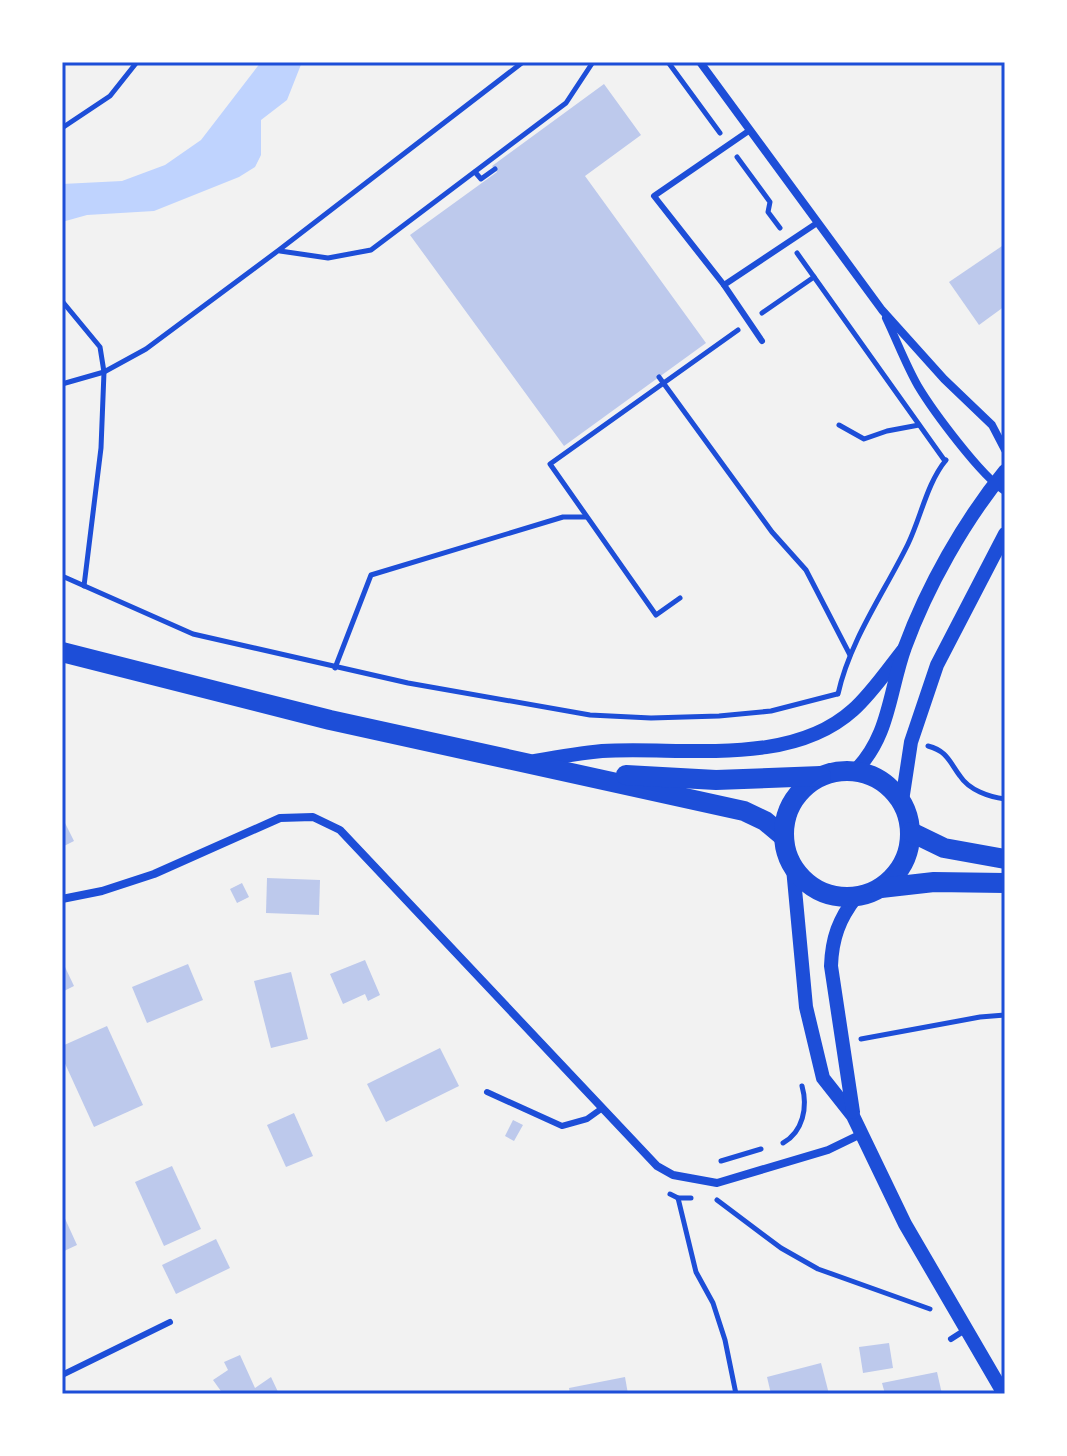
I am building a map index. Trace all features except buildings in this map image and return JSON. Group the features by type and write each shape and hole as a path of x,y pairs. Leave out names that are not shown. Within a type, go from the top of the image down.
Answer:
{"main road":[{"path":"62,652 330,720 578,772 744,811 765,821 783,836"},
{"path":"578,772 716,780 821,776 838,771 855,771 882,781 902,801 911,832 903,864 894,878 881,888"},
{"path":"821,776 798,794 790,807 783,836 793,868 817,890 832,896 856,897 881,888 934,882 1005,883"},
{"path":"911,832 944,848 1005,859"}],"street":[{"path":"700,62 882,310 944,379 992,425 1005,450"},
{"path":"882,310 918,386 963,447 1000,487"},
{"path":"855,771 868,758 883,731 904,649 926,599 969,520 1000,487 1005,471"},
{"path":"902,801 911,742 937,665 1005,534"},
{"path":"522,762 602,751 728,751 806,738 853,710 904,649"},
{"path":"62,899 102,891 154,874 280,818 313,817 340,830 657,1166 673,1175 717,1183 828,1150 861,1134"},
{"path":"793,868 806,1007 823,1078 853,1116 905,1224 1004,1394"},
{"path":"853,1116 831,957 835,932 842,915 856,897"}],"lane":[{"path":"750,130 654,196 724,285 762,341"},
{"path":"724,285 817,223"},
{"path":"487,1092 562,1126 587,1119 601,1109"},
{"path":"62,1375 170,1322"},
{"path":"951,1339 966,1329"}],"path":[{"path":"62,128 110,96 137,62"},
{"path":"62,384 104,372 146,349 523,62"},
{"path":"279,250 328,258 371,250 566,103 593,62"},
{"path":"62,576 193,634 408,683 590,715 705,717 771,711 838,694 844,667 908,544 937,471 945,461 768,212 770,202 668,62"},
{"path":"475,172 481,179 495,169"},
{"path":"680,598 656,615 550,464 814,277"},
{"path":"62,301 100,347 104,372 101,448 84,586"},
{"path":"659,377 772,532 806,570 850,655"},
{"path":"839,425 864,439 919,425"},
{"path":"335,668 371,575 563,517 587,517"},
{"path":"935,748 945,752 960,776 972,788 1005,799"},
{"path":"658,1189 678,1198 693,1198"},
{"path":"678,1198 696,1272 713,1303 725,1340 736,1394"},
{"path":"707,1198 719,1200 781,1248 818,1269 928,1307 951,1339"}],"water":[{"path":"261,62 302,62 287,100 261,120 261,155 255,167 239,177 154,211 87,215 62,222 62,184 122,181 165,165 201,140"}]}
